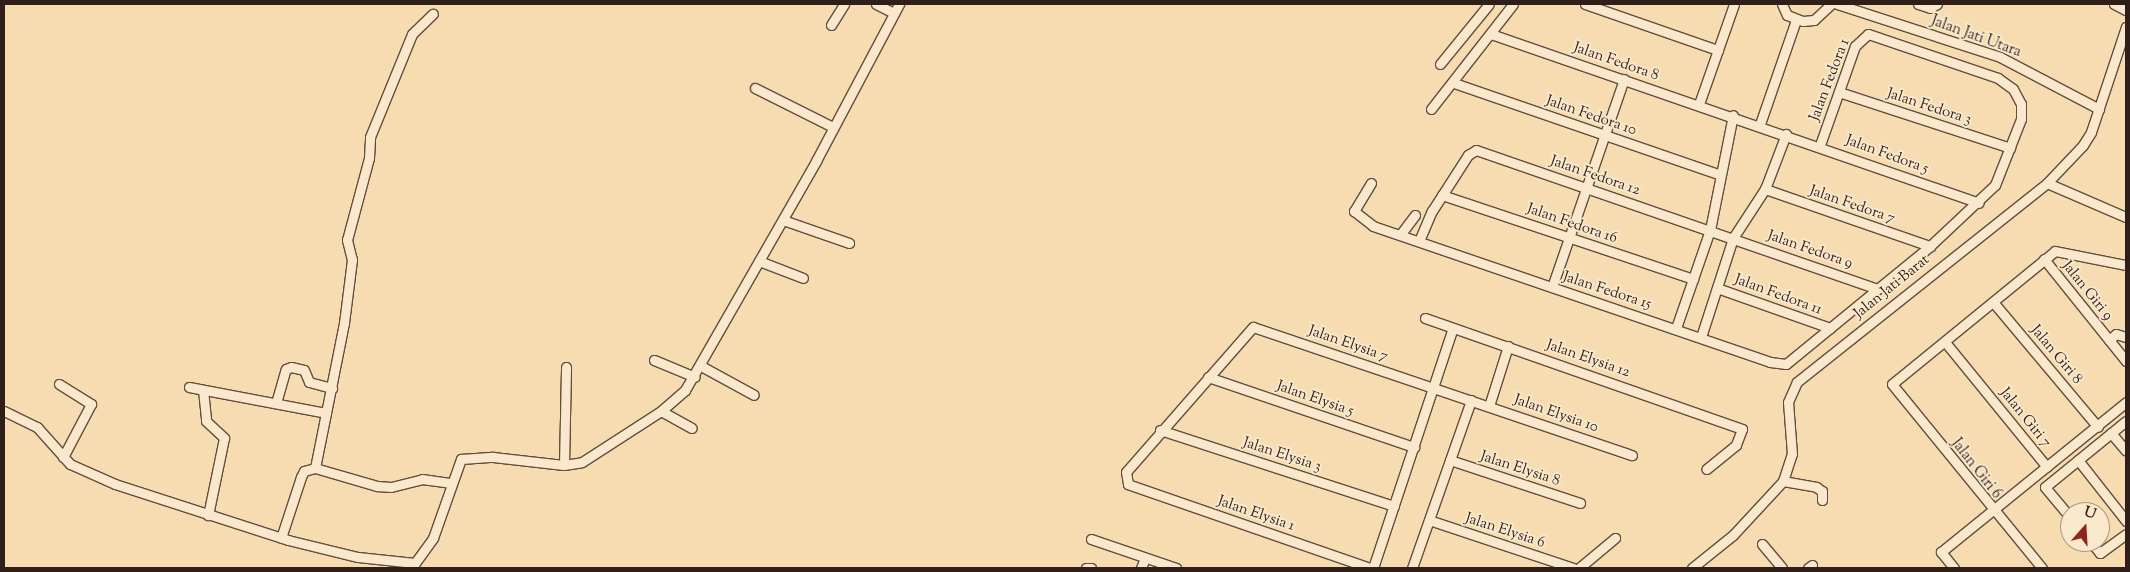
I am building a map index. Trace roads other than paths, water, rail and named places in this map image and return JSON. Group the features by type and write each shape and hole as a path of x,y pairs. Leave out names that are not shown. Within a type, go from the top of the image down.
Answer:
{"street":[{"path":"831,24 844,4"},
{"path":"876,4 894,13"},
{"path":"4,411 37,426 70,464 115,484 281,538 358,558 415,563 433,538 450,483 461,459 474,456 564,465 587,459 660,411 695,377 899,4"},
{"path":"1440,64 1488,4"},
{"path":"1431,109 1454,83 1513,4"},
{"path":"1585,4 1718,50"},
{"path":"1699,104 1734,4"},
{"path":"1782,4 1787,15 1796,20 1814,20 1831,4"},
{"name":"Jalan Jati Utara","path":"1837,4 2000,58 2099,109"},
{"path":"1918,4 1933,6"},
{"path":"2114,4 2126,10"},
{"path":"315,468 332,388 352,260 346,240 369,158 370,137 412,34 433,14"},
{"path":"1760,124 1796,20"},
{"name":"Jalan Jati Barat","path":"1692,568 1734,535 1783,482 1792,454 1787,420 1790,395 1797,382 2047,183 2083,145 2099,109 2126,27"},
{"name":"Jalan Fedora 8","path":"1491,34 1760,124"},
{"name":"Jalan Fedora 1","path":"1820,145 1855,46 1868,34 1998,78 2013,89 2021,104 2021,119 2010,148"},
{"path":"1552,287 1624,79"},
{"name":"Jalan Fedora 10","path":"1454,83 1719,174"},
{"path":"755,88 833,127"},
{"name":"Jalan Fedora 3","path":"1839,92 2010,148"},
{"path":"1676,328 1710,230 1719,174 1733,116"},
{"name":"Jalan Fedora 5","path":"1760,124 1979,202"},
{"path":"1701,337 1733,238 1764,189 1786,134"},
{"path":"1830,328 1930,246 1996,185 2010,148"},
{"name":"Jalan Fedora 12","path":"1442,194 1472,151 1588,187 1733,238"},
{"name":"Jalan Fedora 15","path":"1371,183 1354,211 1373,226 1676,328 1770,362 1786,364 1830,328"},
{"path":"2047,183 2126,217"},
{"name":"Jalan Fedora 7","path":"1764,189 1930,246"},
{"path":"1419,241 1442,194"},
{"name":"Jalan Fedora 16","path":"1442,194 1693,279"},
{"path":"1400,235 1416,215"},
{"path":"782,220 849,243"},
{"name":"Jalan Fedora 9","path":"1733,238 1878,289"},
{"path":"1944,342 2044,260 2061,250 2126,265"},
{"name":"Jalan Giri 9","path":"2044,260 2126,361"},
{"path":"759,262 803,278"},
{"name":"Jalan Fedora 11","path":"1717,288 1830,328"},
{"name":"Jalan Giri 8","path":"1994,302 2098,427"},
{"name":"Jalan Elysia 12","path":"1424,318 1742,429 1736,444 1706,469"},
{"name":"Jalan Elysia 7","path":"1208,377 1253,327 1471,400"},
{"path":"1372,568 1434,389 1453,328"},
{"name":"Jalan Giri 9","path":"2109,340 2116,334 2126,337"},
{"name":"Jalan Giri 6","path":"1944,342 1892,384 1993,512 2042,568"},
{"name":"Jalan Giri 7","path":"1944,342 2047,467"},
{"path":"1489,406 1508,346"},
{"path":"654,360 695,377"},
{"path":"701,366 754,395"},
{"path":"276,403 286,370 291,367 304,370 308,382 332,388"},
{"path":"564,465 566,367"},
{"path":"1160,430 1208,377"},
{"name":"Jalan Elysia 5","path":"1208,377 1414,447"},
{"path":"59,384 91,404 62,457"},
{"path":"189,387 326,413"},
{"path":"203,390 206,421 224,438 208,514"},
{"path":"1412,568 1471,400"},
{"name":"Jalan Elysia 10","path":"1471,400 1632,455"},
{"path":"1954,568 1941,552 2098,427 2126,402"},
{"path":"660,411 692,428"},
{"path":"2060,505 2045,487 2126,421"},
{"name":"Jalan Elysia 1","path":"1160,430 1126,472 1126,478 1132,487 1372,568"},
{"name":"Jalan Elysia 3","path":"1160,430 1394,506"},
{"path":"2111,433 2126,451"},
{"name":"Jalan Elysia 8","path":"1450,460 1580,503"},
{"path":"2078,460 2126,521"},
{"path":"281,538 304,471 315,468 377,486 391,487 422,479 450,483"},
{"path":"1783,482 1816,487 1822,491 1822,500"},
{"name":"Jalan Elysia 6","path":"1429,520 1573,568"},
{"path":"2110,546 2126,534"},
{"path":"1579,568 1615,538"},
{"path":"1090,539 1176,568"},
{"path":"1762,544 1782,568"},
{"path":"1141,568 1145,558"},
{"path":"1086,568 1091,568"}]}
